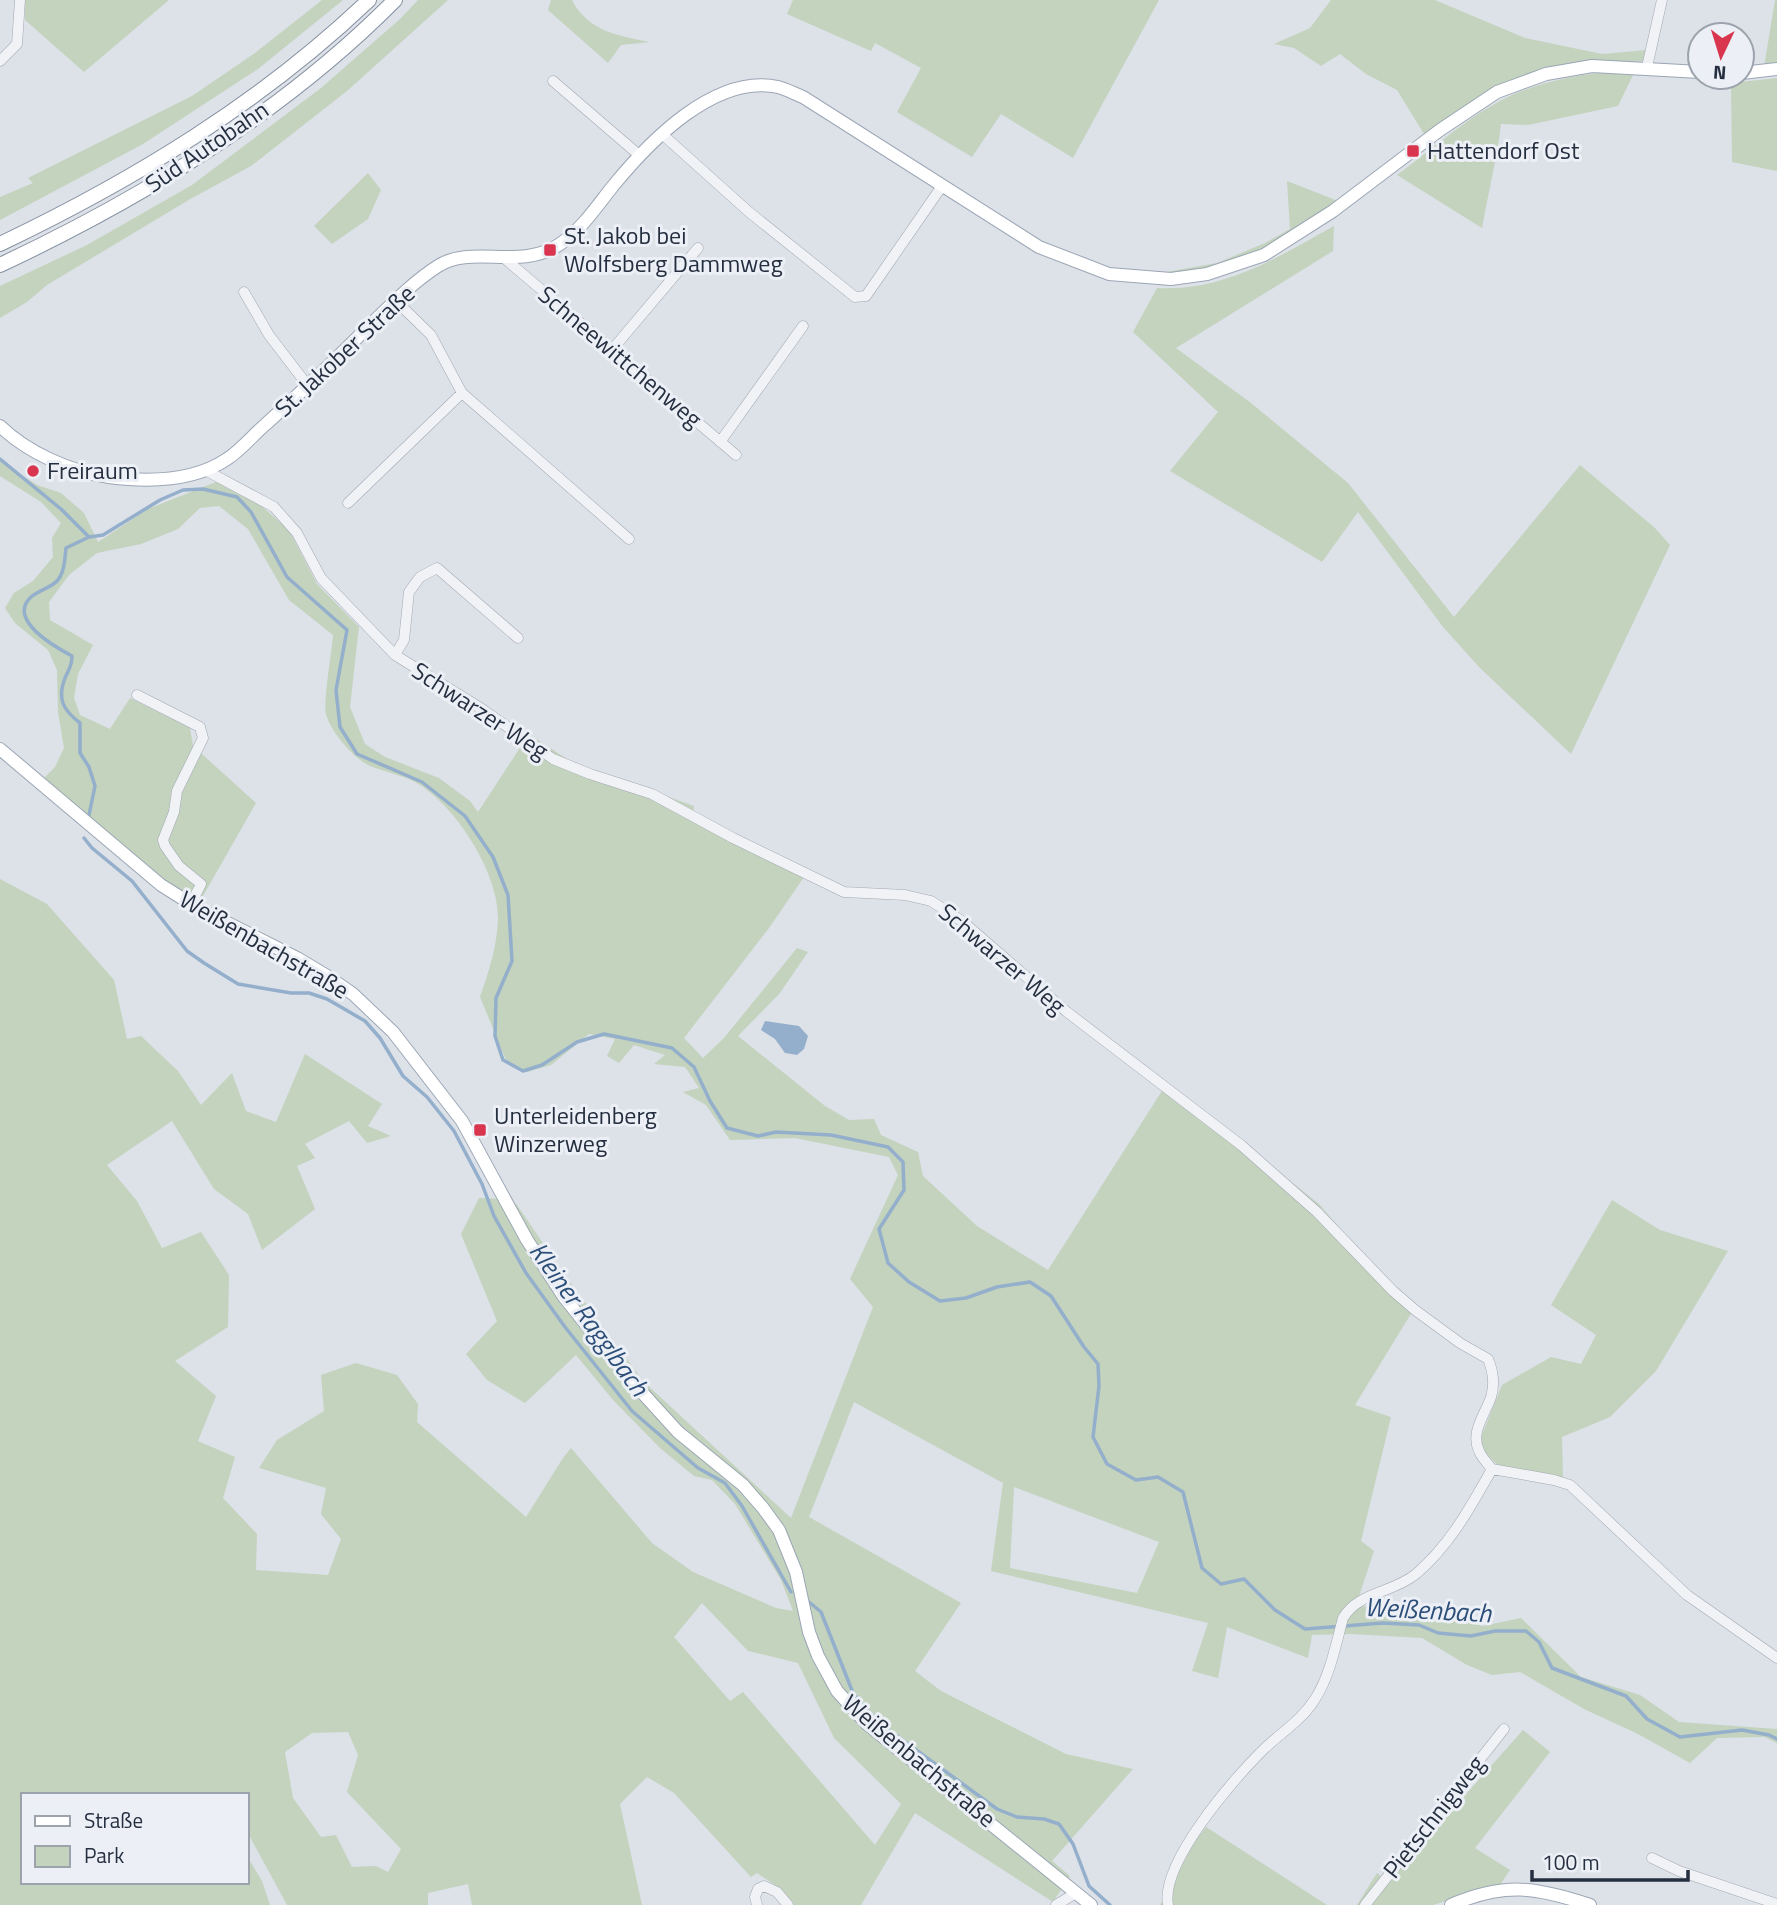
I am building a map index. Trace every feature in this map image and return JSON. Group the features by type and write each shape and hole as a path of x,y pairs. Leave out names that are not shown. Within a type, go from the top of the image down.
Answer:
{"highway":[{"name":"Süd Autobahn","path":"0,244 88,200 229,115 306,56 369,0"},
{"name":"Süd Autobahn","path":"0,264 150,188 238,129 319,68 395,0"}],"main road":[{"name":"St. Jakober Straße","path":"0,426 48,459 94,475 146,480 172,478 205,470 227,459 396,301 439,265 470,257 504,258 543,254 561,243 582,224 639,155 662,134 692,110 729,91 749,85 778,87 803,97 1039,247 1109,274 1171,279 1207,274 1264,255 1327,214 1440,130 1497,93 1546,74 1592,66 1686,71"},
{"path":"1756,71 1777,69"},
{"name":"Weißenbachstraße","path":"0,749 137,866 191,904 327,976 353,994 393,1032 462,1121 527,1240 564,1297 628,1377 678,1432 743,1485 771,1519 788,1549 796,1572 809,1632 818,1656 837,1691 866,1723 1091,1905"},
{"path":"1451,1905 1505,1889 1555,1893 1590,1905"}],"street":[{"path":"0,61 17,44 20,0"},
{"path":"1647,67 1662,0"},
{"path":"553,81 639,155"},
{"path":"662,134 749,212 855,297 866,296 942,186"},
{"path":"611,351 698,248"},
{"name":"Schneewittchenweg","path":"504,258 736,455"},
{"path":"244,292 269,335 308,386"},
{"path":"396,301 431,335 462,393 629,539"},
{"path":"720,442 803,326"},
{"path":"348,503 462,393"},
{"name":"Schwarzer Weg","path":"205,470 274,506 297,533 321,578 395,655 482,709 553,759 652,794 733,838 844,892 905,895 932,901 961,922 1067,1012 1241,1145 1317,1212 1392,1291 1460,1343 1488,1359 1493,1382 1491,1397 1477,1429 1477,1444 1479,1452 1492,1469"},
{"path":"395,655 404,640 409,592 420,577 437,568 518,638"},
{"path":"137,695 200,727 203,738 177,791 174,812 163,840 179,866 201,884 191,904"},
{"path":"1168,1905 1168,1886 1186,1846 1252,1761 1309,1708 1322,1685 1349,1607 1393,1588 1415,1574 1445,1546 1463,1521 1492,1469 1570,1485 1687,1595 1777,1658"},
{"name":"Pietschnigweg","path":"1365,1905 1504,1729"},
{"path":"1652,1858 1679,1871 1777,1904"},
{"path":"757,1905 755,1897 758,1889 764,1886 776,1892 788,1905"},
{"path":"1056,1905 1076,1893"}],"green space":[{"path":"25,0 169,0 84,72 25,20"},
{"path":"322,0 343,0 258,69 143,144 0,220 0,197 33,183 28,178 192,96 255,53"},
{"path":"418,0 448,0 347,91 251,166 47,285 27,302 0,318 0,286 87,245 192,185 321,88"},
{"path":"551,0 572,0 586,19 595,25 616,34 650,42 621,45 608,63 548,10"},
{"path":"793,0 1159,0 1073,158 1001,114 972,157 897,112 921,68 875,43 871,51 787,14"},
{"path":"1331,0 1435,0 1525,38 1602,54 1647,50 1645,61 1579,64 1533,74 1424,134 1397,90 1366,74 1340,54 1321,66 1294,48 1274,44 1310,28"},
{"path":"1775,0 1777,64 1764,67"},
{"path":"1599,73 1633,75 1618,106 1528,125 1501,124 1482,228 1397,175 1471,119 1503,100 1549,82"},
{"path":"1777,78 1777,171 1732,162 1731,91 1756,91 1756,80"},
{"path":"368,173 381,190 368,219 332,244 314,226"},
{"path":"1287,181 1338,201 1255,255 1221,266 1165,274 1217,263 1265,243 1290,229"},
{"path":"1334,226 1333,251 1176,348 1251,403 1348,483 1454,617 1580,465 1655,528 1670,545 1571,754 1480,668 1443,627 1358,512 1322,562 1170,471 1218,412 1133,332 1157,288 1182,288 1228,278 1271,260"},
{"path":"0,461 37,485 61,493 84,513 98,542 148,509 216,482 251,497 289,530 317,584 359,627 350,707 365,744 385,757 439,778 470,801 478,812 529,734 573,763 694,806 692,820 804,877 769,928 684,1038 703,1058 724,1038 797,948 808,952 780,993 738,1036 825,1106 849,1120 874,1119 881,1135 918,1152 923,1176 977,1226 1048,1270 1167,1083 1319,1204 1412,1312 1355,1405 1391,1417 1361,1541 1374,1551 1355,1608 1366,1606 1420,1609 1483,1626 1521,1618 1581,1677 1640,1695 1679,1722 1777,1729 1777,1743 1764,1737 1717,1738 1690,1763 1638,1734 1584,1709 1520,1672 1492,1675 1467,1665 1422,1638 1312,1635 1308,1658 1227,1627 1218,1678 1192,1671 1208,1623 991,1571 1003,1483 854,1402 809,1517 961,1603 915,1671 941,1691 1066,1754 1133,1769 1052,1861 1070,1876 1053,1902 915,1813 861,1905 794,1905 778,1887 757,1873 751,1877 674,1793 647,1777 620,1804 642,1905 472,1905 468,1884 428,1893 428,1905 287,1905 248,1836 248,1793 21,1793 21,1884 248,1884 248,1858 262,1881 270,1905 0,1905 0,879 47,904 114,980 127,1039 141,1036 178,1071 201,1105 232,1073 246,1111 276,1122 305,1054 382,1104 368,1126 391,1136 367,1143 349,1121 305,1144 315,1158 297,1166 315,1209 262,1250 248,1214 214,1189 172,1121 107,1165 137,1201 162,1248 201,1232 229,1275 228,1327 175,1361 216,1396 198,1441 235,1457 223,1498 257,1534 256,1570 328,1575 341,1539 321,1514 326,1488 259,1468 277,1440 324,1411 321,1375 356,1363 397,1375 418,1404 417,1422 526,1517 571,1448 652,1543 693,1572 776,1608 793,1611 781,1580 735,1504 712,1480 694,1476 660,1448 613,1400 576,1355 525,1403 487,1380 466,1354 497,1321 461,1234 479,1198 509,1199 517,1205 644,1382 791,1518 873,1307 850,1279 898,1175 889,1157 795,1138 730,1140 706,1105 683,1092 699,1088 685,1067 654,1064 665,1055 634,1045 619,1063 607,1056 615,1039 589,1034 551,1065 527,1072 506,1060 480,997 494,949 498,919 491,881 483,861 459,823 430,792 415,782 364,762 337,736 328,721 325,708 333,635 289,600 248,529 219,506 200,508 178,529 141,544 97,553 69,575 49,602 50,620 93,645 78,674 74,698 80,715 110,729 130,698 190,728 193,746 256,803 199,903 153,876 43,779 55,767 64,748 58,712 57,670 48,650 15,623 5,608 14,593 33,581 53,557 52,538 61,523 41,502 0,476","holes":["1014,1487 1159,1542 1137,1593 1010,1568","702,1603 748,1651 798,1663 834,1738 901,1804 875,1845 743,1692 730,1701 674,1637","348,1732 358,1755 347,1792 401,1849 388,1872 376,1866 352,1867 336,1835 321,1837 293,1798 285,1752 312,1733"]},
{"path":"1612,1200 1660,1230 1728,1251 1656,1371 1610,1417 1562,1437 1563,1478 1498,1465 1482,1450 1481,1437 1502,1385 1551,1357 1581,1364 1596,1335 1551,1305"},
{"path":"1523,1730 1550,1752 1475,1848 1510,1870 1500,1885 1433,1905 1357,1905 1377,1873 1388,1882"},
{"path":"1206,1827 1327,1905 1160,1905 1195,1841"}],"water":[{"path":"765,1021 799,1026 808,1036 804,1049 797,1055 785,1053 775,1039 761,1030"}],"waterway":[{"name":"Weißenbach","path":"0,459 61,509 89,537 103,535 160,500 183,490 203,489 237,497 251,512 287,577 347,630 336,690 340,727 357,754 422,782 465,816 493,857 508,895 512,961 496,998 495,1036 503,1060 523,1071 542,1065 577,1042 604,1034 672,1048 694,1067 710,1101 727,1128 758,1136 776,1132 831,1135 888,1147 903,1162 904,1190 879,1229 888,1263 909,1282 940,1301 966,1298 997,1287 1030,1282 1051,1296 1098,1364 1099,1386 1093,1437 1107,1464 1136,1480 1158,1477 1183,1492 1202,1568 1221,1584 1244,1579 1275,1610 1305,1629 1383,1623 1419,1625 1438,1633 1471,1636 1495,1631 1526,1631 1539,1642 1552,1668 1626,1696 1647,1719 1680,1737 1742,1730 1777,1739"},
{"name":"Kleiner Ragglbach","path":"89,537 66,548 59,579 31,597 25,606 25,615 36,632 72,656 62,698 66,709 80,723 80,753 89,767 95,786 89,815"},
{"name":"Kleiner Ragglbach","path":"84,838 92,848 132,881 187,951 204,963 238,984 291,993 309,993 327,999 365,1021 380,1038 403,1076 427,1097 454,1131 482,1184 494,1216 526,1273 565,1327 632,1411 698,1468 725,1483 742,1506 791,1592"},
{"name":"Kleiner Ragglbach","path":"809,1602 821,1612 853,1693 865,1708 886,1728 997,1809 1017,1817 1044,1819 1059,1824 1073,1844 1089,1886 1110,1905"}],"place":[{"name":"Hattendorf Ost","path":"1413,151"},
{"name":"St. Jakob bei Wolfsberg Dammweg","path":"550,250"},
{"name":"Freiraum","path":"33,471"},
{"name":"Unterleidenberg Winzerweg","path":"480,1130"}]}
